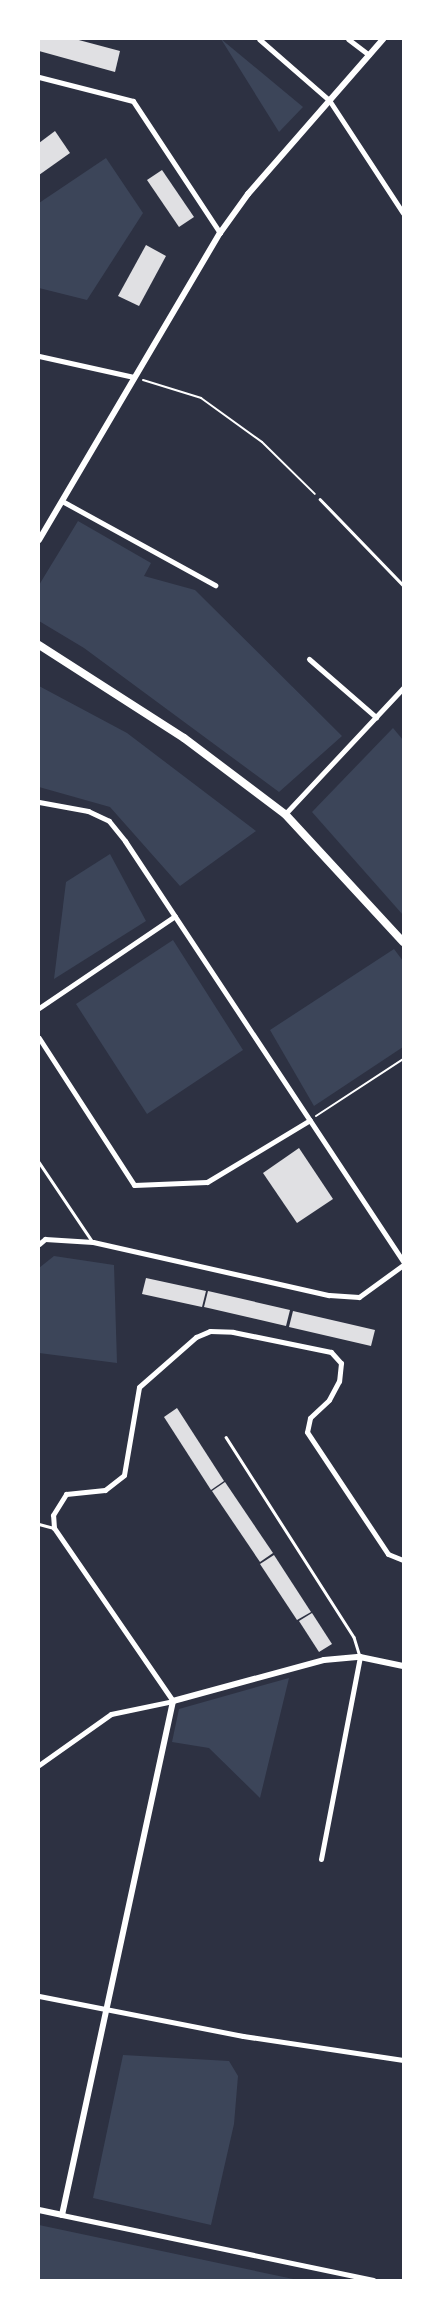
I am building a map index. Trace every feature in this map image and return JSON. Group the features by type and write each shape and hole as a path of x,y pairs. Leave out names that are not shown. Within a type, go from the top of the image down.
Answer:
{"main road":[{"path":"39,646 184,738 285,814 403,942"}],"street":[{"path":"259,39 329,100 403,213"},
{"path":"348,39 369,55"},
{"path":"39,540 220,233 329,100 384,39"},
{"path":"39,76 133,101 220,233"},
{"path":"39,356 134,378"},
{"path":"62,501 215,585"},
{"path":"309,659 376,717"},
{"path":"285,814 403,688"},
{"path":"39,802 88,812 109,821 175,916 403,1261"},
{"path":"39,1008 175,916"},
{"path":"39,1038 134,1186 207,1182 310,1120"},
{"path":"39,1244 45,1239 93,1242 352,1297 359,1297 403,1265"},
{"path":"62,2215 104,2012 173,1701 54,1528 53,1515 66,1494 105,1490 124,1475 139,1387 172,1355 210,1331 331,1352 341,1363 339,1381 329,1400 310,1418 307,1432 388,1554 403,1560"},
{"path":"39,1765 111,1714 173,1701 324,1660 360,1657 403,1666"},
{"path":"321,1859 360,1657"},
{"path":"39,1996 104,2012 403,2060"},
{"path":"39,2210 374,2280"}],"lane":[{"path":"320,499 403,585"},
{"path":"39,1162 93,1242"},
{"path":"226,1437 354,1637 360,1657"},
{"path":"39,1524 54,1528"}],"path":[{"path":"134,378 201,398 262,442 320,499"},
{"path":"310,1120 403,1059"}],"shaded area":[{"path":"221,39 303,107 279,132"},
{"path":"106,158 143,213 87,300 39,288 39,203"},
{"path":"78,521 151,563 144,576 195,590 342,736 279,792 84,648 39,621 39,585"},
{"path":"39,686 127,733 256,831 180,886 110,807 39,787"},
{"path":"393,728 403,740 403,915 312,812"},
{"path":"110,854 146,921 54,979 66,882"},
{"path":"173,940 243,1050 147,1114 76,1004"},
{"path":"394,949 403,961 403,1047 314,1106 270,1030"},
{"path":"54,1256 114,1265 117,1363 39,1353 39,1268"},
{"path":"289,1678 260,1798 209,1748 172,1742 179,1709"},
{"path":"123,2055 229,2061 238,2076 234,2124 211,2225 93,2198"},
{"path":"39,2225 298,2280 39,2280"}],"building":[{"path":"39,39 75,39 120,51 115,72 39,51"},
{"path":"55,131 70,153 39,175 39,143"},
{"path":"162,170 194,217 179,227 147,180"},
{"path":"146,245 166,256 139,306 118,296"},
{"path":"299,1148 333,1199 297,1223 263,1173"},
{"path":"146,1278 206,1291 202,1307 142,1294"},
{"path":"208,1291 290,1310 286,1326 204,1307"},
{"path":"293,1311 375,1330 371,1346 289,1327"},
{"path":"177,1408 224,1481 211,1490 164,1417"},
{"path":"225,1482 273,1553 260,1562 212,1491"},
{"path":"274,1555 311,1612 297,1620 260,1564"},
{"path":"312,1613 332,1644 319,1652 299,1621"}]}
